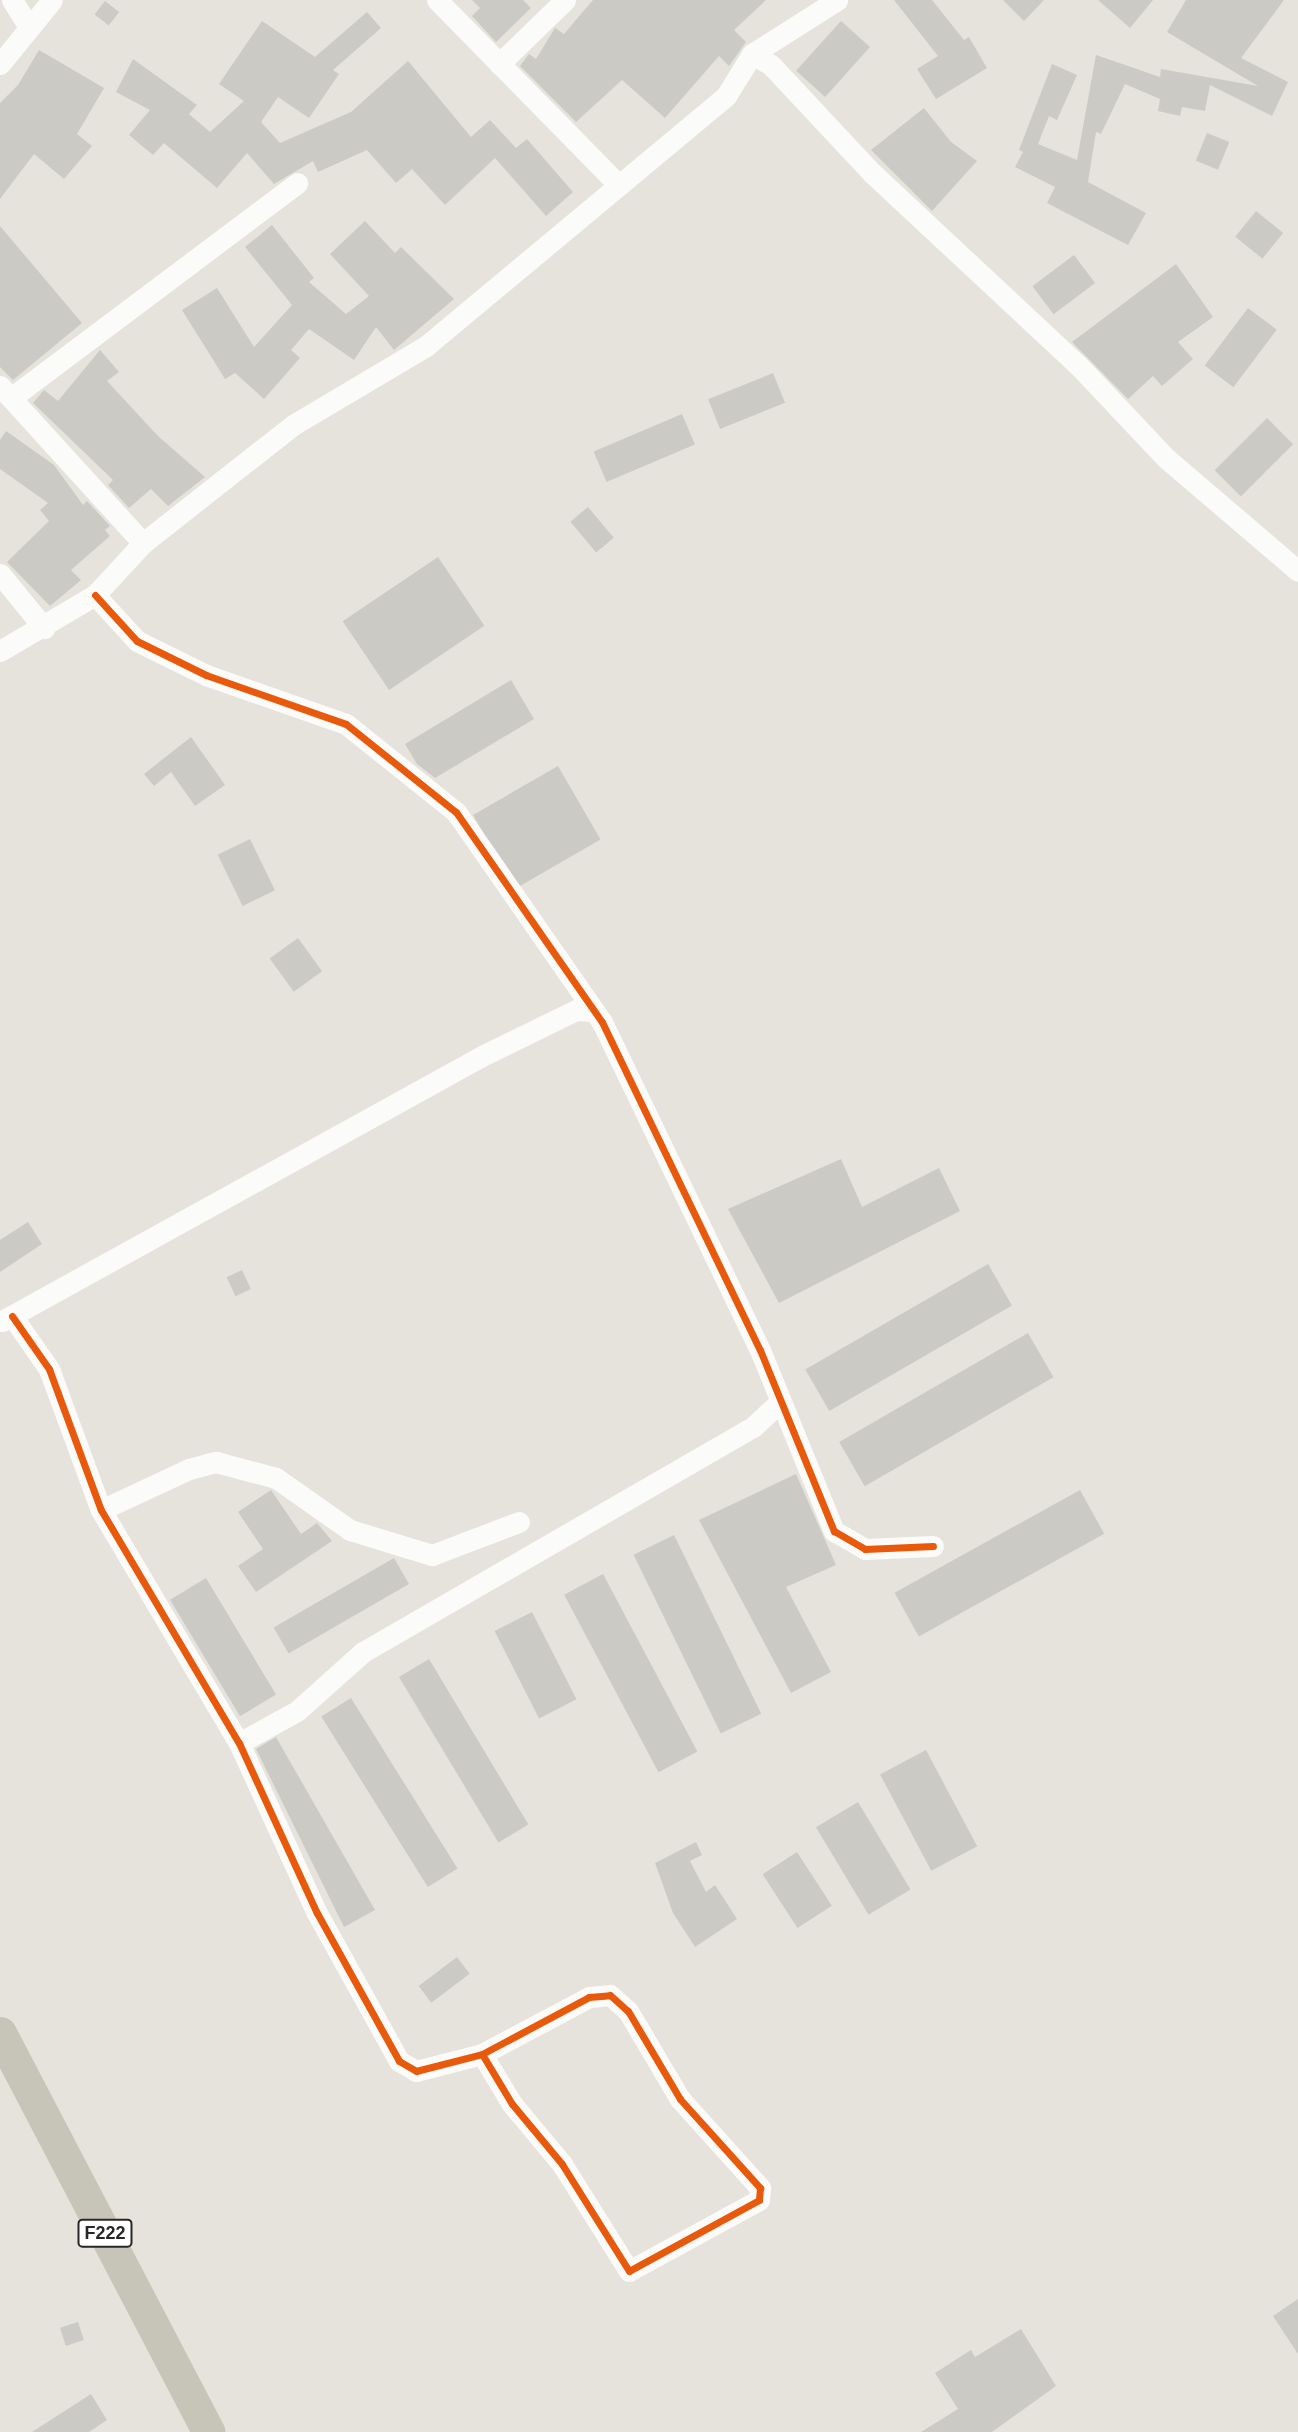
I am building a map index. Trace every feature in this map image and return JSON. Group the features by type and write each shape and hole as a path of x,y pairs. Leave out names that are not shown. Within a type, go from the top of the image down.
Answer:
{"main road":[{"name":"F222","path":"0,2033 209,2432"}],"street":[{"path":"12,0 28,26"},
{"path":"0,64 28,26 52,0"},
{"path":"437,0 618,184"},
{"path":"499,64 565,0"},
{"path":"0,651 44,628 95,595 143,543 293,425 426,346 726,96 752,54 837,0"},
{"path":"752,54 771,65 872,173 1078,365 1159,451 1298,571"},
{"path":"143,543 6,392 297,183"},
{"path":"0,574 44,628"},
{"path":"95,595 131,638 206,676 346,724 409,770 456,812 591,1012 602,1022 781,1401 842,1538 886,1551 933,1546"},
{"path":"482,2054 512,2104 562,2164 629,2271 759,2200 760,2188 680,2099 628,2011 610,1995 589,1997 482,2054 416,2071 399,2061 317,1913 239,1743 101,1510 49,1369 6,1319 482,1056 576,1010 591,1012"},
{"path":"239,1743 297,1711 363,1653 754,1427 781,1401"},
{"path":"754,1427 791,1426"},
{"path":"101,1510 189,1469 216,1462 276,1478 349,1530 432,1555 519,1522"}],"building":[{"path":"472,0 523,0 531,8 496,42 472,16 480,8"},
{"path":"593,0 766,0 734,30 746,42 729,66 719,56 665,118 622,80 576,122 520,66 529,54 536,59 555,28 564,34"},
{"path":"894,0 932,0 964,40 969,37 987,68 936,99 917,69 938,56"},
{"path":"1003,0 1044,0 1024,21"},
{"path":"1098,0 1153,0 1130,28"},
{"path":"1186,0 1284,0 1241,58 1288,82 1272,116 1210,85 1205,111 1182,107 1180,116 1158,111 1160,99 1125,84 1101,134 1096,132 1088,182 1146,213 1128,245 1047,203 1055,187 1015,167 1023,152 1019,150 1052,64 1077,75 1057,120 1049,116 1038,144 1077,160 1096,55 1160,77 1161,69 1258,86 1167,32"},
{"path":"105,1 119,12 109,25 95,14"},
{"path":"367,12 381,28 333,70 339,74 309,118 278,97 261,122 280,143 351,112 408,61 471,137 490,120 516,148 527,139 573,192 546,216 495,158 445,205 412,169 396,183 367,150 318,172 313,161 274,184 247,153 217,188 164,143 153,155 129,135 150,110 116,92 133,59 197,105 189,114 210,132 244,101 219,84 262,21 315,57"},
{"path":"841,21 870,47 825,97 796,71"},
{"path":"39,50 104,88 77,134 92,146 64,179 34,154 0,199 0,103 18,85"},
{"path":"924,108 951,142 977,161 932,211 871,150"},
{"path":"1207,133 1229,142 1218,170 1196,161"},
{"path":"1256,211 1283,233 1262,259 1235,237"},
{"path":"365,221 395,253 401,247 454,299 394,350 376,327 354,360 309,329 291,350 300,358 264,399 235,373 225,379 182,310 217,288 254,347 292,305 245,247 272,225 314,278 309,282 346,314 369,296 330,254"},
{"path":"0,226 82,323 13,380 0,367"},
{"path":"1074,255 1095,283 1054,314 1032,286"},
{"path":"1176,264 1213,317 1178,342 1193,359 1162,386 1153,376 1128,399 1072,342"},
{"path":"1248,308 1277,330 1233,387 1205,366"},
{"path":"100,350 119,372 107,381 158,436 205,477 168,506 151,489 129,508 108,485 113,480 33,403 44,390 58,401"},
{"path":"773,373 785,403 720,429 708,399"},
{"path":"682,414 695,444 607,482 594,452"},
{"path":"1267,418 1293,444 1241,496 1215,470"},
{"path":"6,431 54,465 83,505 87,501 110,526 105,530 110,536 71,570 81,580 50,606 7,562 49,521 40,510 48,503 0,469 0,440"},
{"path":"588,507 614,538 596,552 570,522"},
{"path":"438,557 484,626 389,690 343,621"},
{"path":"511,680 534,719 435,778 417,764 405,744"},
{"path":"191,737 225,785 195,806 171,772 154,786 144,774"},
{"path":"558,766 600,840 516,889 473,815"},
{"path":"250,839 275,890 243,906 218,855"},
{"path":"298,938 322,971 294,992 270,959"},
{"path":"841,1159 862,1207 939,1168 960,1211 779,1303 728,1209"},
{"path":"28,1222 42,1244 0,1272 0,1240"},
{"path":"988,1264 1012,1306 829,1411 805,1370"},
{"path":"242,1270 251,1289 235,1296 227,1277"},
{"path":"1028,1333 1054,1377 865,1486 839,1442"},
{"path":"796,1474 836,1565 786,1587 831,1672 791,1693 699,1520"},
{"path":"271,1490 301,1534 317,1523 332,1541 256,1592 238,1566 263,1549 238,1512"},
{"path":"1080,1490 1104,1534 919,1637 895,1593"},
{"path":"674,1535 761,1714 721,1734 634,1555"},
{"path":"394,1558 409,1584 289,1653 274,1628"},
{"path":"603,1574 697,1751 659,1772 564,1595"},
{"path":"206,1578 276,1695 240,1716 170,1600"},
{"path":"532,1612 576,1699 539,1718 495,1631"},
{"path":"429,1659 528,1824 498,1842 399,1677"},
{"path":"351,1698 458,1868 428,1887 321,1717"},
{"path":"276,1737 375,1910 344,1927 256,1749"},
{"path":"926,1750 977,1846 931,1871 880,1774"},
{"path":"858,1802 911,1889 869,1915 816,1827"},
{"path":"696,1842 702,1855 690,1861 706,1892 715,1885 737,1919 695,1947 673,1913 655,1863"},
{"path":"797,1852 832,1906 797,1928 763,1874"},
{"path":"457,1957 470,1974 431,2003 419,1986"},
{"path":"1298,2299 1298,2354 1273,2316"},
{"path":"78,2322 84,2340 66,2346 60,2328"},
{"path":"1021,2329 1056,2386 992,2432 921,2432 958,2409 935,2373 971,2350 975,2357"},
{"path":"91,2394 107,2420 89,2432 32,2432"}],"cycle path":[{"path":"95,595 137,641 206,675 346,724 456,812 602,1022 760,1350 834,1531 865,1549 933,1546"},
{"path":"12,1316 49,1369 101,1510 239,1743 317,1913 399,2061 416,2071 482,2054 589,1997 610,1995 628,2011 680,2099 760,2188 759,2200 629,2271 562,2164 512,2104 482,2054"}]}
